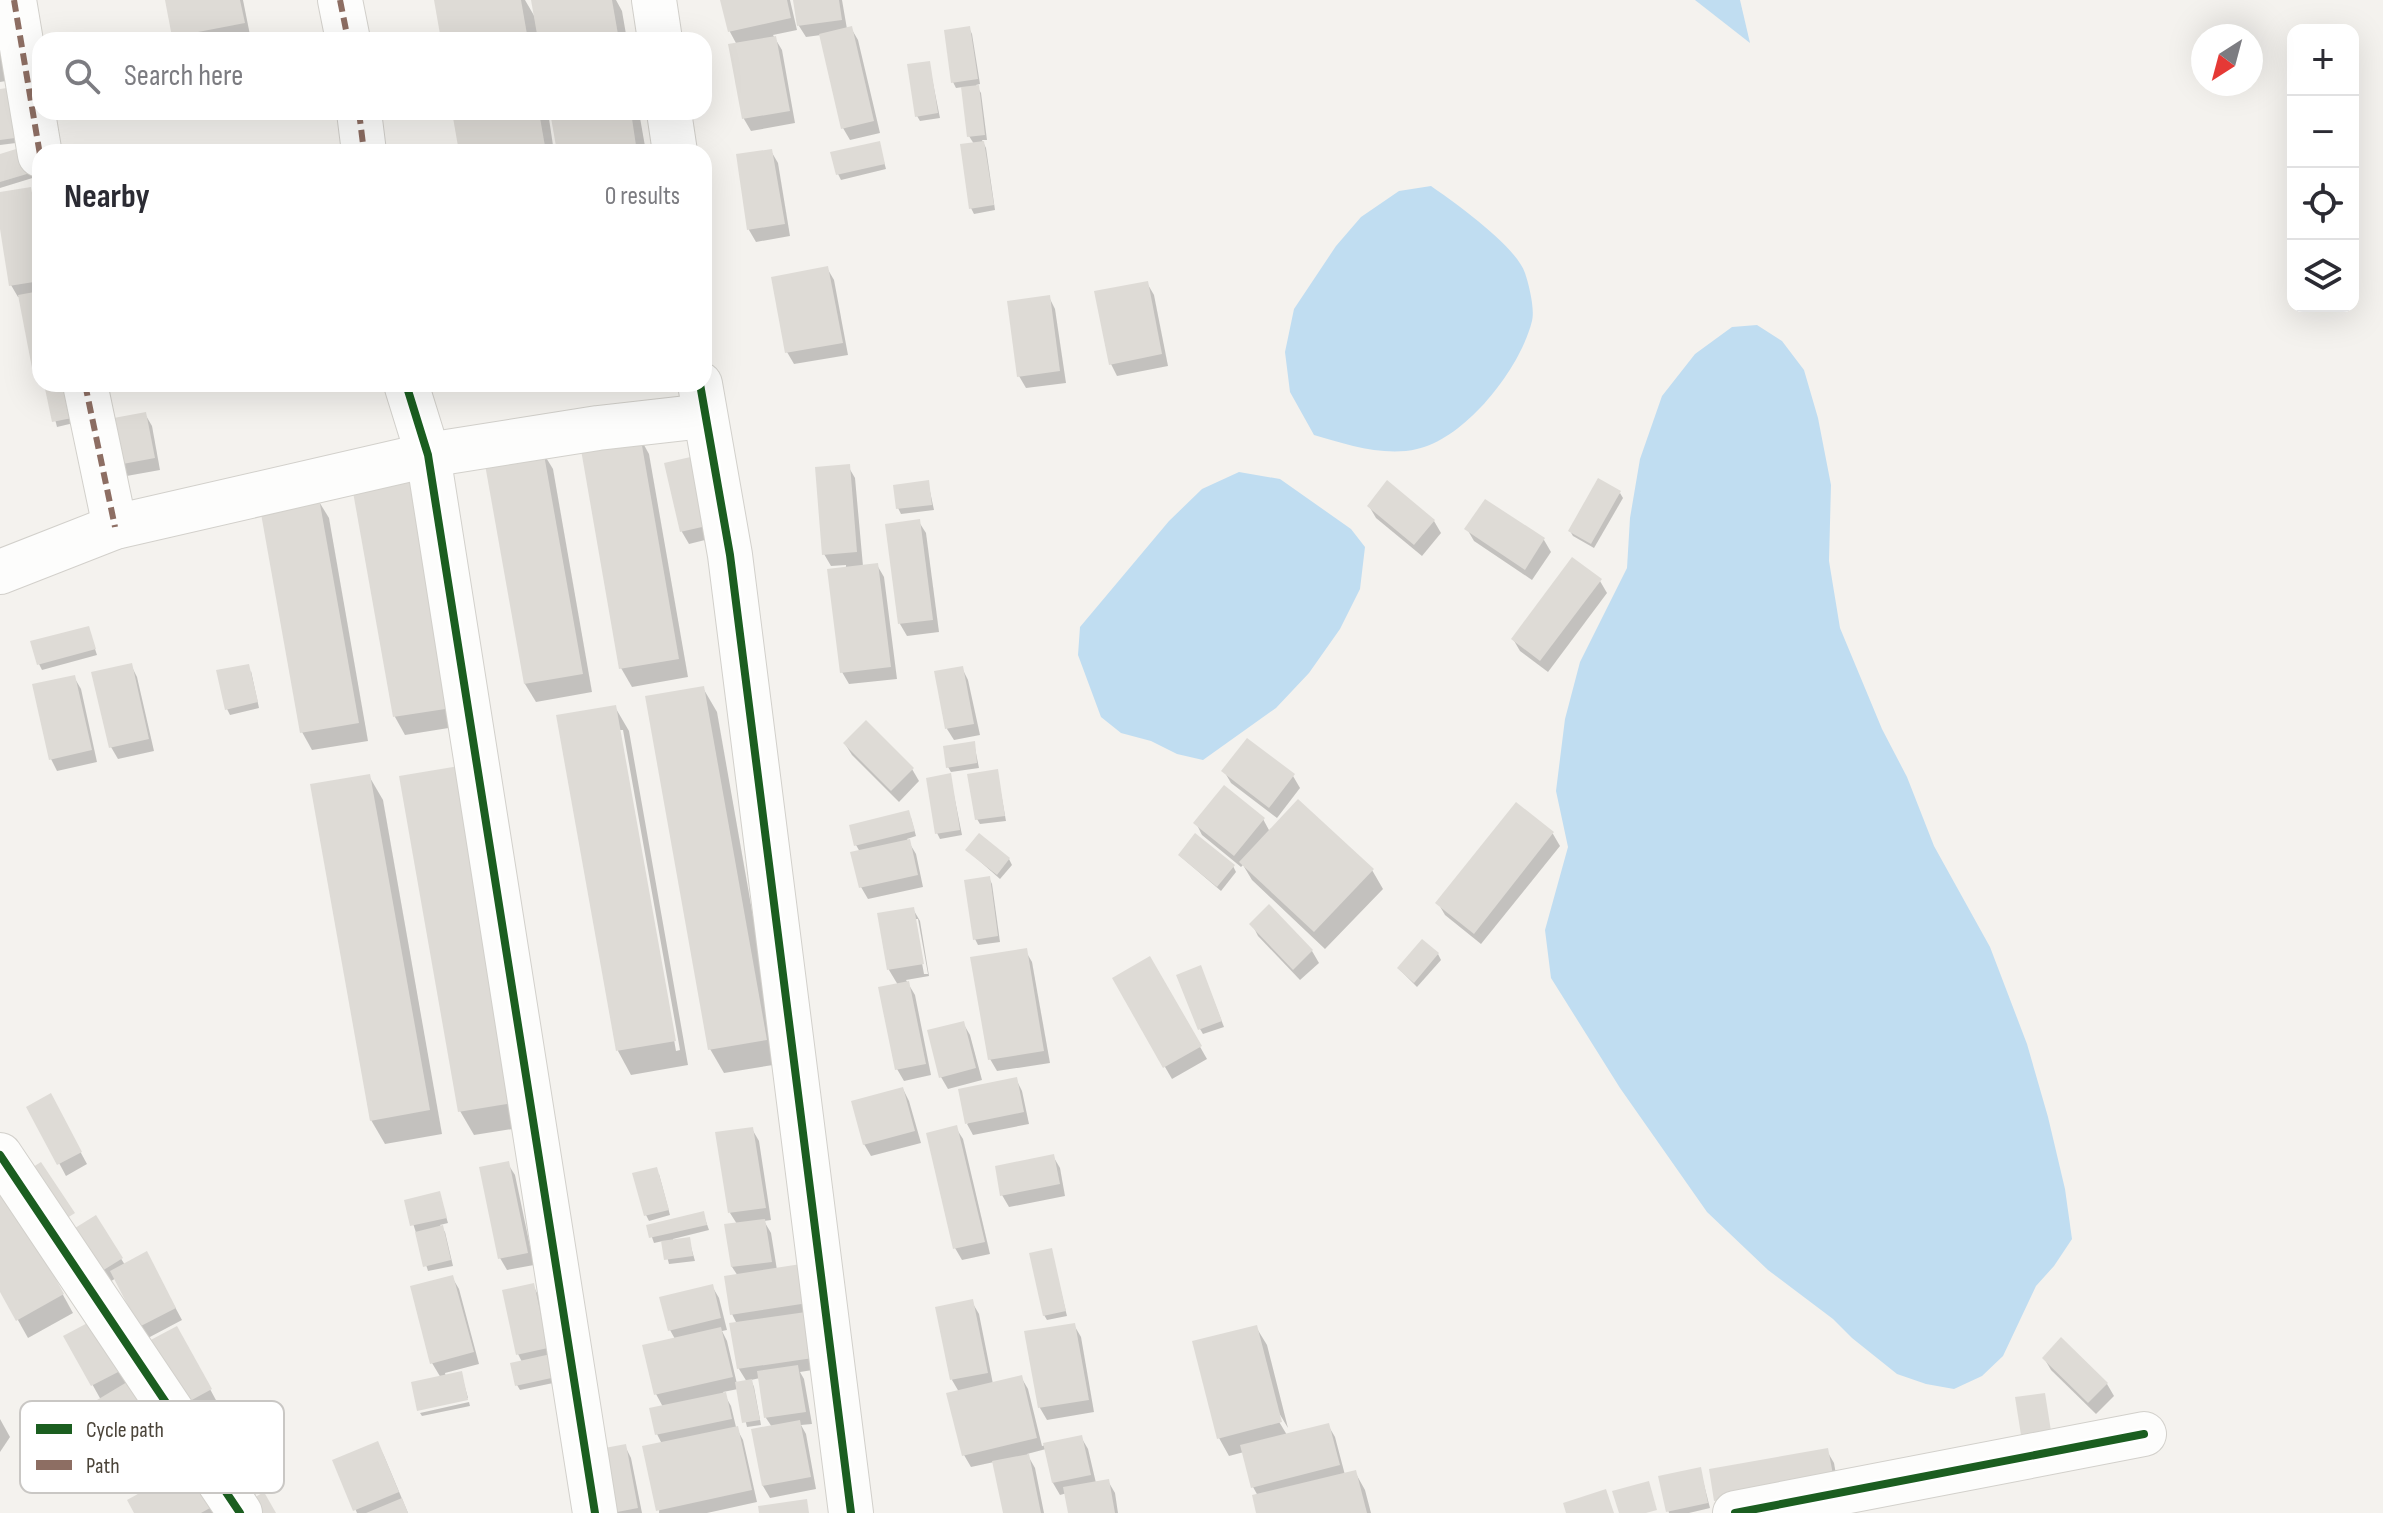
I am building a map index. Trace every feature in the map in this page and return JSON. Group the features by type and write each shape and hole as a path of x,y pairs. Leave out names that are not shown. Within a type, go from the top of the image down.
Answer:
{"street":[{"path":"14,0 32,107"},
{"path":"340,0 346,32"},
{"path":"654,0 659,32"},
{"path":"34,120 38,144"},
{"path":"360,120 363,144"},
{"path":"670,120 674,144"},
{"path":"87,392 115,527"},
{"path":"408,392 428,455 595,1513"},
{"path":"0,572 115,527 428,455 598,428 702,400 734,585 851,1513"},
{"path":"0,1155 165,1401"},
{"path":"1735,1513 2144,1434"},
{"path":"227,1493 240,1513"}],"water":[{"path":"1695,0 1740,0 1750,43"},
{"path":"1431,186 1483,225 1519,262 1527,278 1533,310 1526,340 1516,360 1488,399 1454,431 1436,442 1417,449 1391,451 1314,435 1290,392 1285,352 1294,309 1336,246 1361,217 1399,191"},
{"path":"1757,325 1782,341 1804,370 1818,418 1831,485 1829,561 1840,628 1882,729 1907,777 1934,846 1990,947 2027,1044 2065,1189 2072,1239 2036,1286 2003,1356 1982,1376 1954,1389 1897,1374 1833,1319 1768,1270 1707,1212 1620,1088 1551,978 1545,930 1568,847 1556,791 1565,719 1580,662 1627,568 1630,518 1640,459 1662,396 1695,354 1732,327"},
{"path":"1239,472 1280,479 1351,529 1365,547 1360,589 1340,629 1309,673 1276,708 1203,760 1177,754 1151,741 1121,733 1101,717 1078,655 1080,627 1169,521 1202,489"}],"building":[{"path":"165,0 240,0 245,23 198,32 171,32"},
{"path":"434,0 521,0 527,32 440,32"},
{"path":"531,0 612,0 618,32 537,32"},
{"path":"720,0 787,0 791,18 728,32"},
{"path":"793,0 839,0 842,20 797,26"},
{"path":"852,26 874,121 841,129 819,34"},
{"path":"970,26 978,79 951,83 944,30"},
{"path":"776,36 790,111 742,119 728,44"},
{"path":"930,61 938,113 915,117 907,64"},
{"path":"979,85 985,135 967,137 961,87"},
{"path":"7,88 15,138 0,140 0,89"},
{"path":"453,120 540,120 545,144 458,144"},
{"path":"551,120 632,120 636,144 556,144"},
{"path":"880,141 885,164 836,175 830,152"},
{"path":"984,141 994,205 969,209 960,144"},
{"path":"29,145 32,172 0,182 0,154"},
{"path":"772,149 785,224 747,230 736,154"},
{"path":"31,187 32,282 9,286 0,229 0,192"},
{"path":"828,266 843,343 785,353 771,277"},
{"path":"1148,281 1162,354 1109,365 1094,291"},
{"path":"32,292 32,368 18,295"},
{"path":"1050,295 1060,371 1017,377 1007,301"},
{"path":"46,392 72,392 77,417 52,422"},
{"path":"146,412 155,458 112,466 103,420"},
{"path":"640,434 679,659 619,669 580,444"},
{"path":"543,449 583,674 524,684 484,459"},
{"path":"695,456 711,525 680,532 664,463"},
{"path":"850,464 857,552 822,555 815,467"},
{"path":"1598,478 1621,491 1591,544 1568,531"},
{"path":"929,480 932,505 896,509 893,485"},
{"path":"1387,480 1435,520 1414,545 1367,506"},
{"path":"412,482 452,708 393,717 353,492"},
{"path":"319,498 359,723 300,733 260,508"},
{"path":"1485,499 1545,538 1525,570 1464,529"},
{"path":"920,519 933,620 898,624 885,524"},
{"path":"1572,557 1602,579 1540,661 1511,639"},
{"path":"878,563 891,667 840,673 827,569"},
{"path":"89,626 96,649 37,665 30,641"},
{"path":"132,663 149,739 109,748 91,672"},
{"path":"249,664 258,702 225,710 216,670"},
{"path":"963,666 974,724 945,729 934,671"},
{"path":"75,675 92,750 49,760 32,684"},
{"path":"704,686 767,1040 708,1050 645,696"},
{"path":"616,705 676,1041 616,1051 556,715"},
{"path":"866,720 914,768 891,791 843,743"},
{"path":"1247,738 1295,774 1269,808 1221,771"},
{"path":"975,741 977,763 946,768 943,746"},
{"path":"459,766 519,1102 458,1112 399,776"},
{"path":"998,769 1005,816 975,820 967,774"},
{"path":"951,773 960,830 935,834 926,778"},
{"path":"370,774 430,1110 370,1121 310,784"},
{"path":"1224,785 1265,818 1234,856 1193,823"},
{"path":"1298,799 1374,869 1314,932 1239,862"},
{"path":"1516,802 1554,832 1474,934 1435,903"},
{"path":"909,810 915,831 854,846 849,825"},
{"path":"979,833 1010,858 997,875 965,850"},
{"path":"1195,833 1235,865 1217,887 1178,855"},
{"path":"910,839 918,875 859,888 850,852"},
{"path":"990,876 998,936 973,940 964,880"},
{"path":"1269,904 1313,950 1293,970 1249,924"},
{"path":"914,907 924,964 887,970 877,913"},
{"path":"1422,939 1439,953 1414,983 1397,968"},
{"path":"1027,948 1044,1051 988,1060 970,957"},
{"path":"1150,956 1202,1046 1163,1068 1112,978"},
{"path":"1201,965 1222,1021 1198,1030 1176,975"},
{"path":"909,981 926,1064 895,1070 878,987"},
{"path":"964,1021 976,1068 939,1078 927,1030"},
{"path":"1017,1077 1024,1112 965,1124 958,1089"},
{"path":"903,1087 915,1131 863,1145 851,1101"},
{"path":"51,1093 82,1152 57,1165 26,1107"},
{"path":"957,1125 985,1242 953,1249 926,1133"},
{"path":"753,1127 766,1208 728,1213 715,1132"},
{"path":"1054,1154 1060,1184 1000,1196 995,1166"},
{"path":"509,1161 528,1253 498,1259 479,1167"},
{"path":"41,1162 75,1213 56,1225 22,1174"},
{"path":"657,1167 669,1210 644,1216 632,1173"},
{"path":"0,1177 64,1294 16,1321 0,1292"},
{"path":"440,1191 447,1218 410,1226 404,1200"},
{"path":"704,1211 707,1225 649,1238 646,1225"},
{"path":"96,1215 123,1258 94,1276 67,1233"},
{"path":"765,1219 772,1262 731,1267 724,1224"},
{"path":"443,1225 451,1260 423,1267 415,1232"},
{"path":"690,1237 693,1256 664,1260 661,1241"},
{"path":"1052,1248 1066,1311 1043,1316 1029,1253"},
{"path":"147,1251 176,1308 139,1327 110,1271"},
{"path":"801,1264 808,1303 730,1315 724,1276"},
{"path":"453,1275 474,1352 430,1364 410,1286"},
{"path":"534,1283 548,1348 516,1355 502,1290"},
{"path":"713,1284 721,1318 668,1331 659,1297"},
{"path":"973,1299 988,1373 950,1380 935,1307"},
{"path":"813,1311 820,1357 737,1369 729,1323"},
{"path":"95,1319 122,1370 91,1386 63,1336"},
{"path":"1075,1323 1089,1400 1038,1408 1024,1331"},
{"path":"1257,1325 1282,1422 1217,1439 1192,1341"},
{"path":"177,1326 212,1389 190,1401 176,1401 145,1343"},
{"path":"721,1327 733,1377 654,1395 642,1345"},
{"path":"2061,1337 2108,1383 2088,1403 2042,1358"},
{"path":"551,1354 556,1377 515,1386 510,1363"},
{"path":"798,1365 806,1412 764,1418 757,1371"},
{"path":"462,1371 468,1400 417,1411 411,1382"},
{"path":"1022,1375 1037,1438 962,1456 946,1393"},
{"path":"137,1376 152,1401 95,1401"},
{"path":"752,1379 760,1420 742,1423 735,1382"},
{"path":"726,1392 732,1419 655,1435 649,1408"},
{"path":"2045,1393 2051,1431 2021,1435 2015,1397"},
{"path":"800,1420 811,1477 762,1486 751,1429"},
{"path":"1329,1423 1340,1465 1251,1488 1240,1445"},
{"path":"738,1426 752,1490 656,1511 642,1446"},
{"path":"1082,1435 1091,1475 1052,1483 1043,1443"},
{"path":"378,1441 399,1492 353,1511 332,1460"},
{"path":"626,1444 638,1508 612,1513 594,1450"},
{"path":"1828,1448 1834,1480 1714,1501 1709,1469"},
{"path":"1029,1454 1041,1513 1003,1513 992,1461"},
{"path":"1701,1467 1708,1503 1666,1512 1658,1476"},
{"path":"1356,1470 1367,1513 1256,1513 1252,1495"},
{"path":"1109,1479 1115,1513 1068,1513 1063,1487"},
{"path":"1649,1481 1657,1510 1619,1513 1612,1491"},
{"path":"1606,1489 1614,1513 1566,1513 1563,1503"},
{"path":"140,1493 213,1493 219,1503 201,1513 134,1513 127,1500"},
{"path":"265,1493 276,1513 250,1513 245,1503"},
{"path":"402,1498 408,1513 366,1513"},
{"path":"807,1499 809,1513 759,1513 758,1506"}],"marked path":[{"path":"14,0 32,107"},
{"path":"340,0 346,32"},
{"path":"34,120 38,144"},
{"path":"360,120 363,144"},
{"path":"87,392 115,527"}],"cycle path":[{"path":"408,392 428,455 595,1513"},
{"path":"701,392 730,555 851,1513"},
{"path":"0,1155 165,1401"},
{"path":"1735,1513 2144,1434"},
{"path":"227,1493 240,1513"}]}
